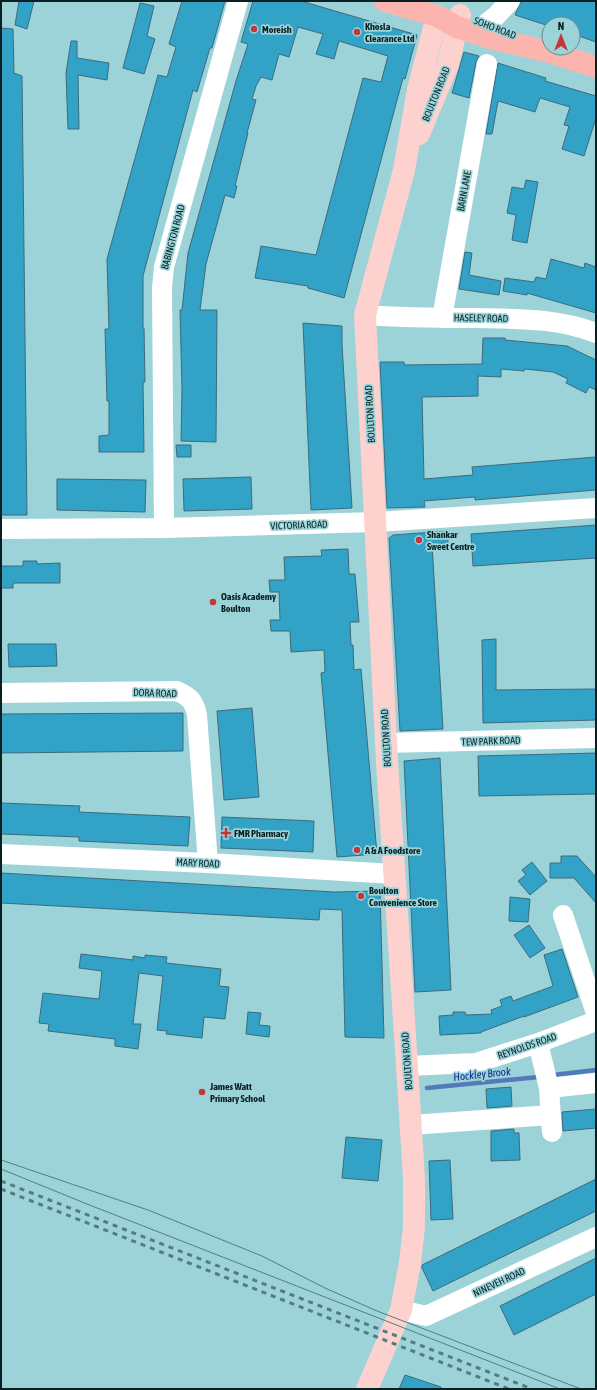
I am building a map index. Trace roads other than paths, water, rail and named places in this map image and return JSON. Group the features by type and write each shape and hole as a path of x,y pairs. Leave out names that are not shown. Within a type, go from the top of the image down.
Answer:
{"highway":[{"name":"SOHO ROAD","path":"385,1 459,21 494,25 541,48"},
{"name":"SOHO ROAD","path":"459,21 490,38 541,50"},
{"name":"SOHO ROAD","path":"562,56 596,67"}],"main road":[{"name":"BOULTON ROAD","path":"367,1389 401,1310 410,1263 414,1227 414,1179 386,744 365,315 404,170 418,90 437,16"},
{"name":"BOULTON ROAD","path":"404,170 448,64 459,21"}],"street":[{"name":"BABINGTON ROAD","path":"164,528 162,288 164,267 238,1"},
{"path":"487,23 510,1"},
{"name":"BARN LANE","path":"442,318 487,64"},
{"name":"HASELEY ROAD","path":"365,315 403,318 533,319 582,328 596,333"},
{"name":"VICTORIA ROAD","path":"1,529 164,528 376,522 596,508"},
{"name":"DORA ROAD","path":"1,693 177,691 187,696 194,705 197,714 208,863"},
{"name":"TEW PARK ROAD","path":"386,744 596,738"},
{"name":"MARY ROAD","path":"1,854 208,863 394,874"},
{"path":"563,915 596,1013"},
{"name":"REYNOLDS ROAD","path":"407,1066 476,1063 538,1043 596,1021"},
{"path":"411,1125 552,1124 549,1088 538,1043"},
{"path":"549,1088 596,1083"},
{"name":"NINEVEH ROAD","path":"401,1310 426,1316 596,1237"}],"waterway":[{"name":"Hockley Brook","path":"553,1075 596,1070"},
{"name":"Hockley Brook","path":"427,1088 539,1077"}],"tram line":[{"path":"1,1160 148,1210 262,1256 325,1288 377,1311 581,1389"},
{"path":"1,1169 560,1389"}],"railway":[{"path":"1,1181 532,1389"},
{"path":"1,1189 509,1389"}],"place":[{"name":"Moreish","path":"254,29"},
{"name":"Khosla Clearance Ltd","path":"357,32"},
{"name":"Shankar Sweet Centre","path":"419,540"},
{"name":"Oasis Academy Boulton","path":"213,602"},
{"name":"FMR Pharmacy","path":"226,833"},
{"name":"A & A Foodstore","path":"357,850"},
{"name":"Boulton Convenience Store","path":"361,896"},
{"name":"James Watt Primary School","path":"202,1092"}]}
